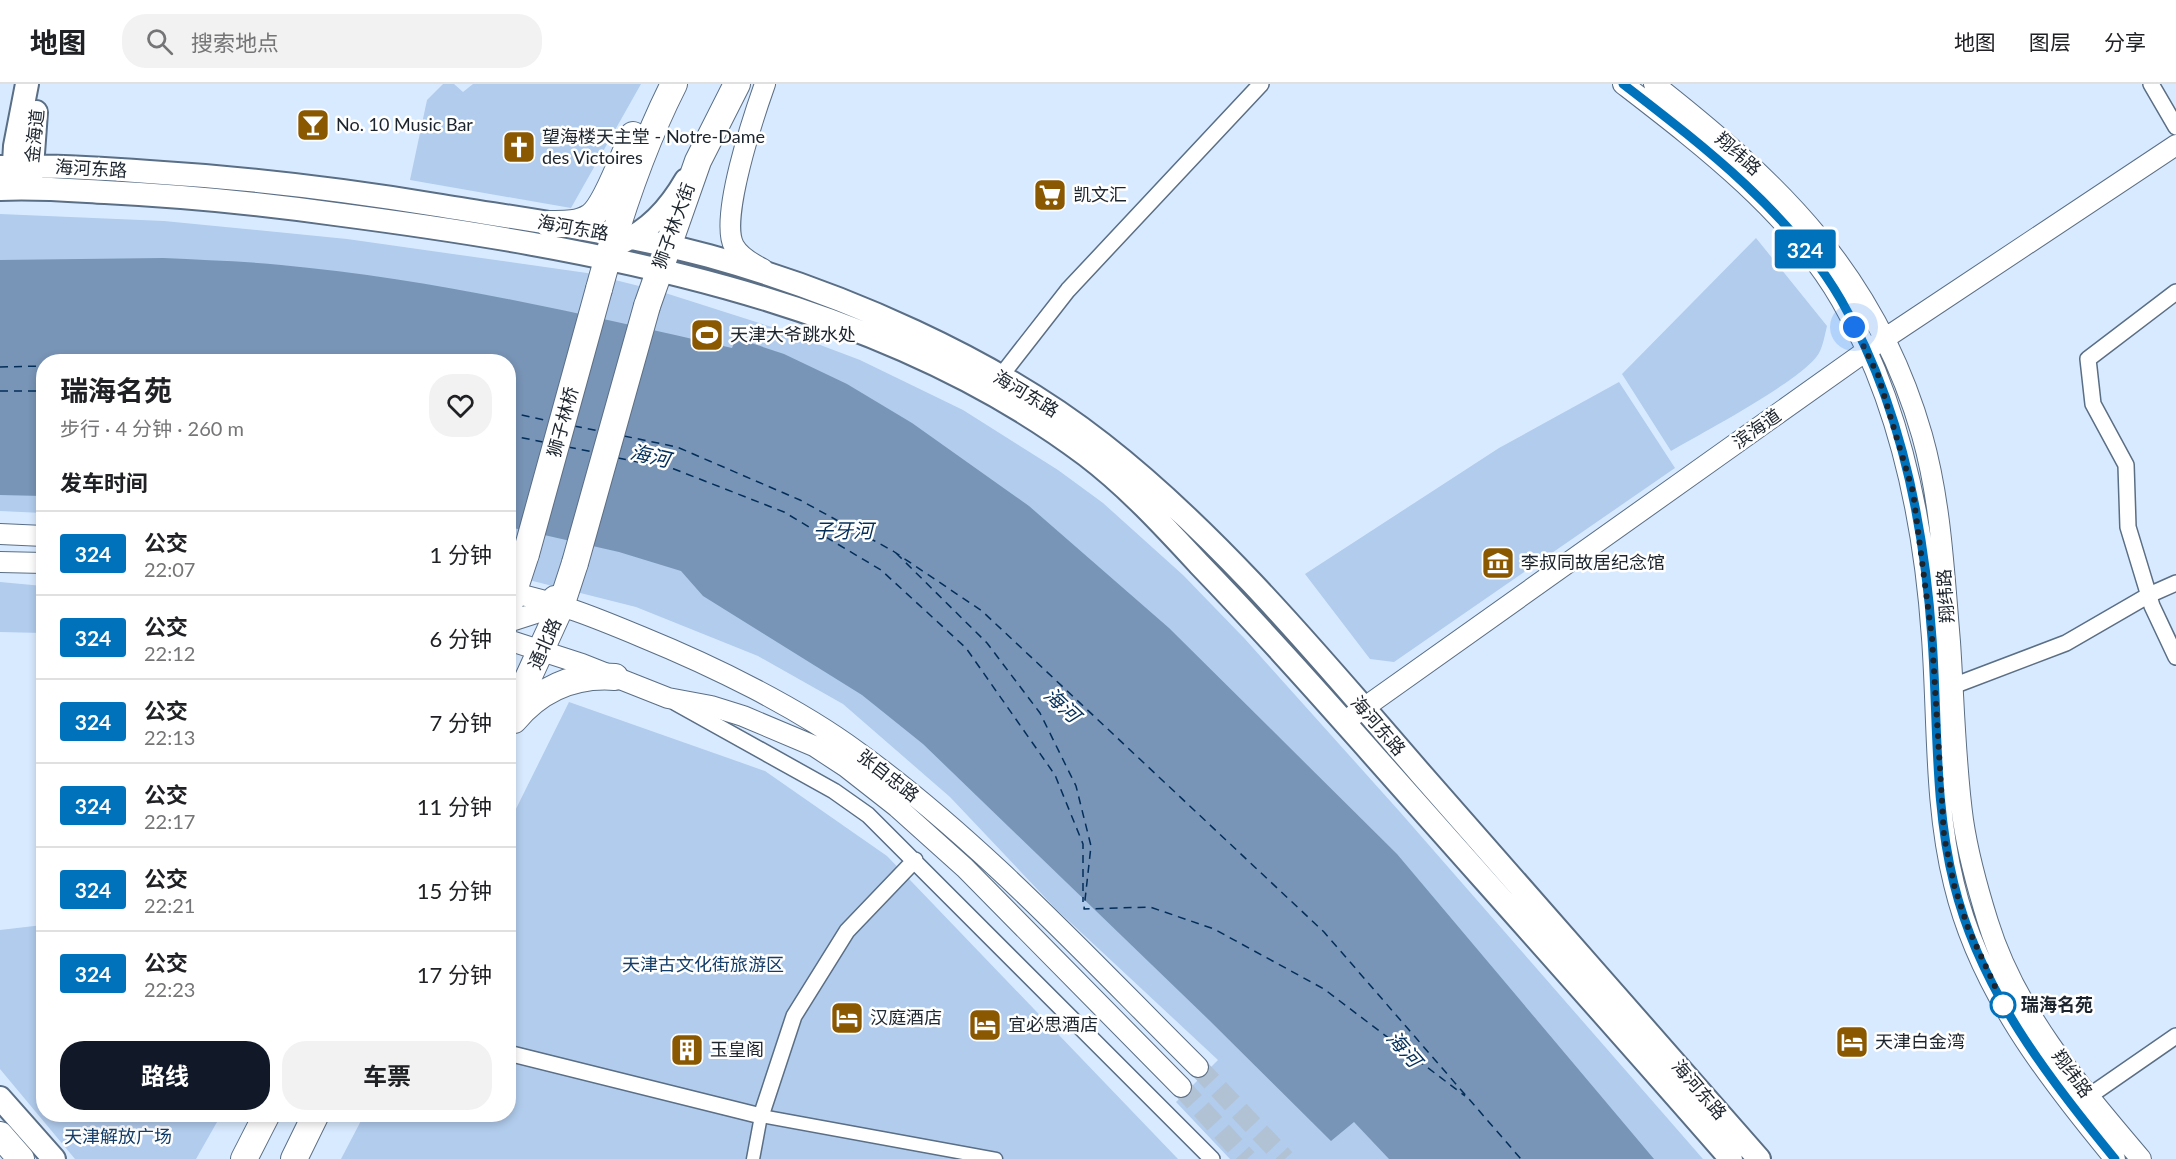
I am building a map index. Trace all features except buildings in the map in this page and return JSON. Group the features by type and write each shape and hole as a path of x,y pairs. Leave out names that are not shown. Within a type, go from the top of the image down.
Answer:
{"main road":[{"path":"20,174 22,115 27,84"},
{"name":"金海道","path":"20,174 40,84"},
{"path":"549,224 574,223 591,217 602,202 650,97 659,84"},
{"path":"616,245 635,174 674,84"},
{"name":"狮子林大街","path":"575,563 646,306 662,258 698,161 737,84"},
{"path":"616,245 663,213 677,196 698,161"},
{"name":"海河东路","path":"20,174 74,190 258,203 445,228 562,252 616,245 662,258 939,365 1050,429 1089,457 1138,498 1287,655 1731,1159"},
{"name":"海河东路","path":"20,174 264,179 549,224 662,258 776,277 844,302 948,349 1000,377 1100,442 1150,484 1213,544 1364,708 1759,1159"},
{"name":"狮子林桥","path":"516,573 599,289 616,245"},
{"name":"通北路","path":"516,708 542,651 555,604 575,563"},
{"path":"516,717 530,704 562,683 578,678 615,677"},
{"path":"0,1098 54,1159"},
{"path":"244,1159 263,1122"},
{"path":"294,1159 312,1122"},
{"path":"0,1135 21,1159"}],"street":[{"path":"765,84 731,204 729,228 734,247 747,260 776,277"},
{"path":"1000,377 1068,290 1261,84"},
{"name":"翔纬路","path":"1623,84 1686,133 1771,212 1827,279 1842,301 1878,375 1913,492 1932,638 1943,687 1963,821 1989,924 2017,988 2115,1159"},
{"name":"翔纬路","path":"1654,84 1700,120 1782,195 1827,246 1852,279 1898,363 1922,436 1935,493 1943,558 1943,687"},
{"path":"2151,84 2176,127"},
{"name":"滨海道","path":"1344,722 1866,351 2176,145"},
{"path":"2176,292 2088,359 2093,404 2126,465 2128,527 2149,595 2176,657"},
{"path":"0,534 36,536"},
{"path":"0,562 36,563"},
{"path":"1943,687 2066,643 2149,595 2176,583"},
{"name":"张自忠路","path":"516,584 555,604 683,654 807,718 857,751 908,790 1026,896 1198,1067"},
{"path":"516,619 555,604"},
{"name":"张自忠路","path":"516,643 668,698 711,706 743,716 814,746 846,767 897,807 965,867 1180,1087"},
{"path":"668,698 834,791 868,815 1212,1159"},
{"path":"753,1159 761,1116 794,1016 847,931 915,860"},
{"path":"2081,1102 2176,1036"},
{"path":"516,1055 761,1116 996,1159"},
{"name":"翔纬路","path":"2081,1102 2141,1159"}],"green space":[{"path":"443,84 454,84 463,92 473,84 641,84 571,208 410,180 427,100"},
{"name":"子牙河","path":"0,214 164,221 347,239 587,273 659,291 778,329 860,360 963,410 1058,470 1103,503 1183,575 1245,639 1400,812 1703,1159 1230,1159 1176,1102 1218,1060 1056,909 950,797 843,704 758,656 636,607 516,577 516,354 36,354 36,513 0,511"},
{"path":"1756,238 1827,326 1819,353 1810,364 1774,391 1671,451 1622,374"},
{"name":"李叔同故居纪念馆","path":"1619,382 1675,468 1394,662 1370,659 1305,574 1499,448"},
{"path":"0,582 36,585 36,633 0,632"},
{"name":"天津古文化街旅游区","path":"569,702 765,771 887,856 1178,1159 341,1159 360,1122 516,1122 516,809"},
{"name":"天津解放广场","path":"36,926 36,1112 0,1069 0,930"},
{"name":"天津解放广场","path":"44,1122 217,1122 196,1159 75,1159"}],"water":[{"name":"子牙河","path":"163,258 266,264 395,279 564,310 732,348 736,338 784,354 847,384 912,423 1029,506 1169,628 1397,854 1654,1159 1389,1159 1354,1122 1331,1141 923,744 862,695 703,596 681,571 619,552 516,529 516,354 36,354 36,496 0,495 0,260"}],"ferry route":[{"path":"0,367 36,366"},
{"path":"0,391 36,391"},
{"path":"516,414 549,421"},
{"path":"574,426 599,431"},
{"path":"624,436 677,447 800,500 893,551 982,611 1324,932 1521,1159"},
{"path":"516,437 543,442"},
{"path":"568,447 593,452"},
{"path":"618,458 674,469 784,512 881,570 966,648 1055,775 1083,844 1083,902"},
{"path":"896,553 987,643 1040,713 1076,786 1091,846 1084,909 1150,907 1214,929 1324,989 1465,1096"}],"tunnel":[{"path":"1198,1067 1285,1159"},
{"path":"1181,1087 1247,1159"}],"bus line":[{"name":"324","path":"1623,84 1686,133 1745,187 1812,257 1842,301 1878,375 1913,492 1923,557 1932,638 1944,836 1954,885 1987,975 2005,1008 2024,1040 2073,1108 2115,1159"}],"place":[{"name":"No. 10 Music Bar","path":"313,125"},
{"name":"望海楼天主堂 - Notre-Dame des Victoires","path":"519,147"},
{"name":"凯文汇","path":"1050,195"},
{"name":"天津大爷跳水处","path":"707,335"},
{"name":"李叔同故居纪念馆","path":"1498,563"},
{"name":"瑞海名苑","path":"2003,1005"},
{"name":"汉庭酒店","path":"847,1018"},
{"name":"宜必思酒店","path":"985,1025"},
{"name":"天津白金湾","path":"1852,1042"},
{"name":"玉皇阁","path":"687,1050"}],"route":[{"path":"1854,327 1878,375 1913,492 1932,638 1944,836 1954,885 1968,928 1987,975 2005,1008 2003,1005"}],"water label":[{"name":"海河","path":"650,456"},
{"name":"海河","path":"1062,705"},
{"name":"海河","path":"1404,1049"}]}
